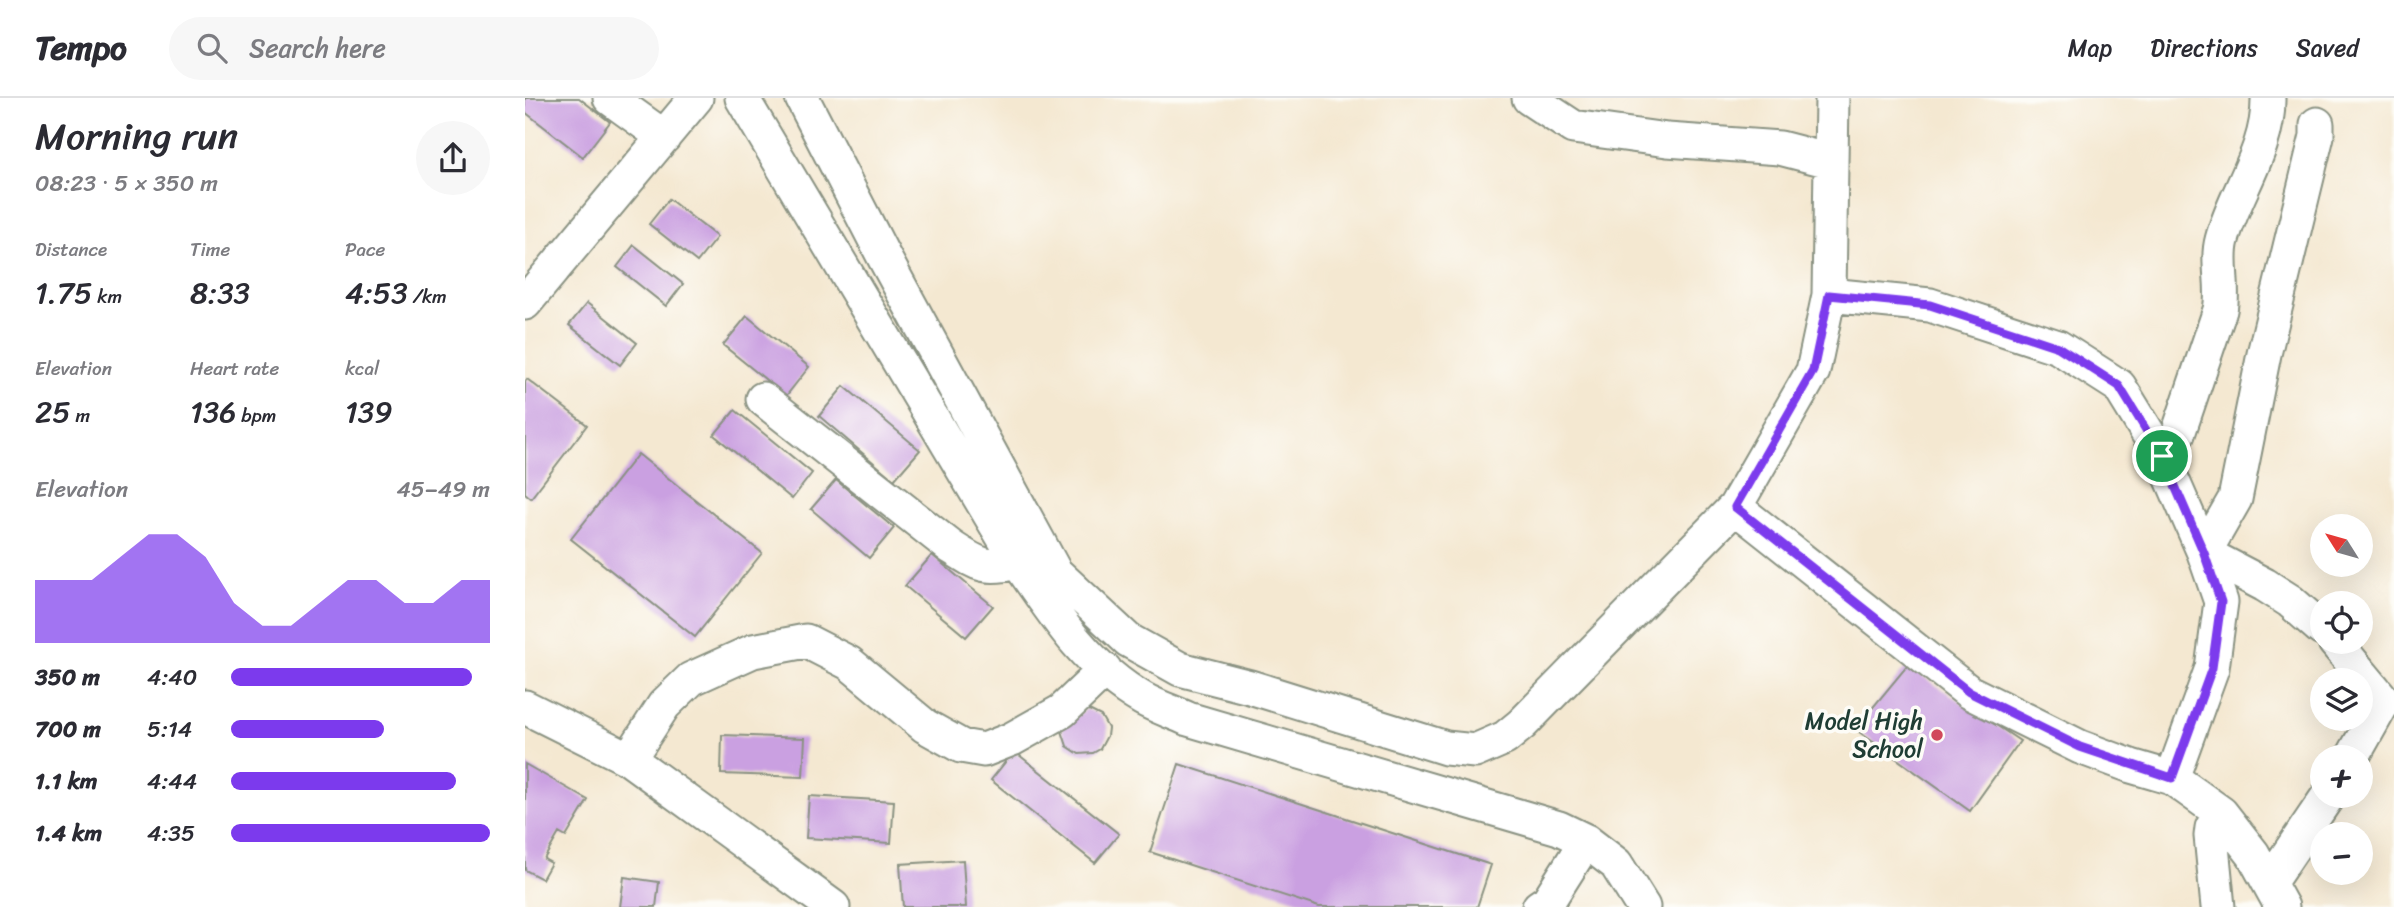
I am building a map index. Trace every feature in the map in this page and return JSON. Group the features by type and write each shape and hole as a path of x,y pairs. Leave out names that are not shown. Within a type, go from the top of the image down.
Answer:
{"street":[{"path":"610,98 664,137"},
{"path":"525,303 696,98"},
{"path":"743,98 1019,562 1059,622 1092,660 1142,698 1188,719 1559,828 1585,841 1616,864 1643,907"},
{"path":"802,98 891,271 1055,572 1128,640 1180,668 1446,748 1475,751 1505,738 1522,724 1735,507 1813,371 1829,295 1832,98"},
{"path":"1529,98 1573,127 1667,140 1780,148 1830,161"},
{"path":"2162,456 2178,434 2220,310 2223,299 2221,243 2259,152 2267,123 2268,98"},
{"path":"2204,553 2235,499 2265,354 2317,136 2317,124"},
{"path":"1829,295 1930,305 2058,347 2119,386 2162,456 2204,553 2221,602 2212,668 2172,778"},
{"path":"763,399 931,532 975,562 994,568 1019,562"},
{"path":"1735,507 1969,692 2080,747 2172,778 2221,813 2253,854 2275,895"},
{"path":"2204,553 2273,590 2310,618"},
{"path":"629,759 664,705 691,679 753,652 806,640 849,663 925,726 961,746 984,750 1012,739 1062,711 1105,670"},
{"path":"2345,654 2389,706 2360,745"},
{"path":"525,707 629,759 833,907"},
{"path":"2275,895 2322,808"},
{"path":"2218,907 2211,836 2212,828 2221,813"},
{"path":"1539,907 1548,901 1585,841"}],"building":[{"path":"525,98 579,98 610,122 583,157 525,112"},
{"path":"669,199 717,237 697,262 649,224"},
{"path":"634,245 683,284 666,306 617,267"},
{"path":"587,303 637,343 620,365 569,325"},
{"path":"747,316 809,367 786,396 723,345"},
{"path":"527,379 587,425 531,498 525,493"},
{"path":"844,386 920,450 894,480 819,416"},
{"path":"735,410 812,473 792,499 714,435"},
{"path":"638,454 762,553 695,637 571,539"},
{"path":"836,480 894,528 869,558 811,509"},
{"path":"932,555 993,606 966,637 905,586"},
{"name":"Model High School","path":"1907,666 2020,741 1970,811 1855,729"},
{"path":"1087,709 1101,716 1108,728 1107,736 1100,749 1093,753 1079,754 1067,746 1062,731 1064,724"},
{"path":"722,735 805,738 803,777 721,774"},
{"path":"1014,751 1119,834 1095,863 991,780"},
{"path":"525,764 588,800 566,837 559,833 544,859 551,863 542,879 525,870"},
{"path":"1179,764 1491,865 1477,907 1319,907 1150,852"},
{"path":"809,796 894,801 891,843 806,838"},
{"path":"963,860 966,907 903,907 900,864"},
{"path":"624,877 659,882 656,907 620,907"}],"place":[{"name":"Model High School","path":"1937,735"}],"route":[{"path":"1829,295 1930,305 2058,347 2119,386 2162,456 2204,553 2221,602 2212,668 2172,778 2080,747 1969,692 1735,507 1813,371 1829,295"}]}
